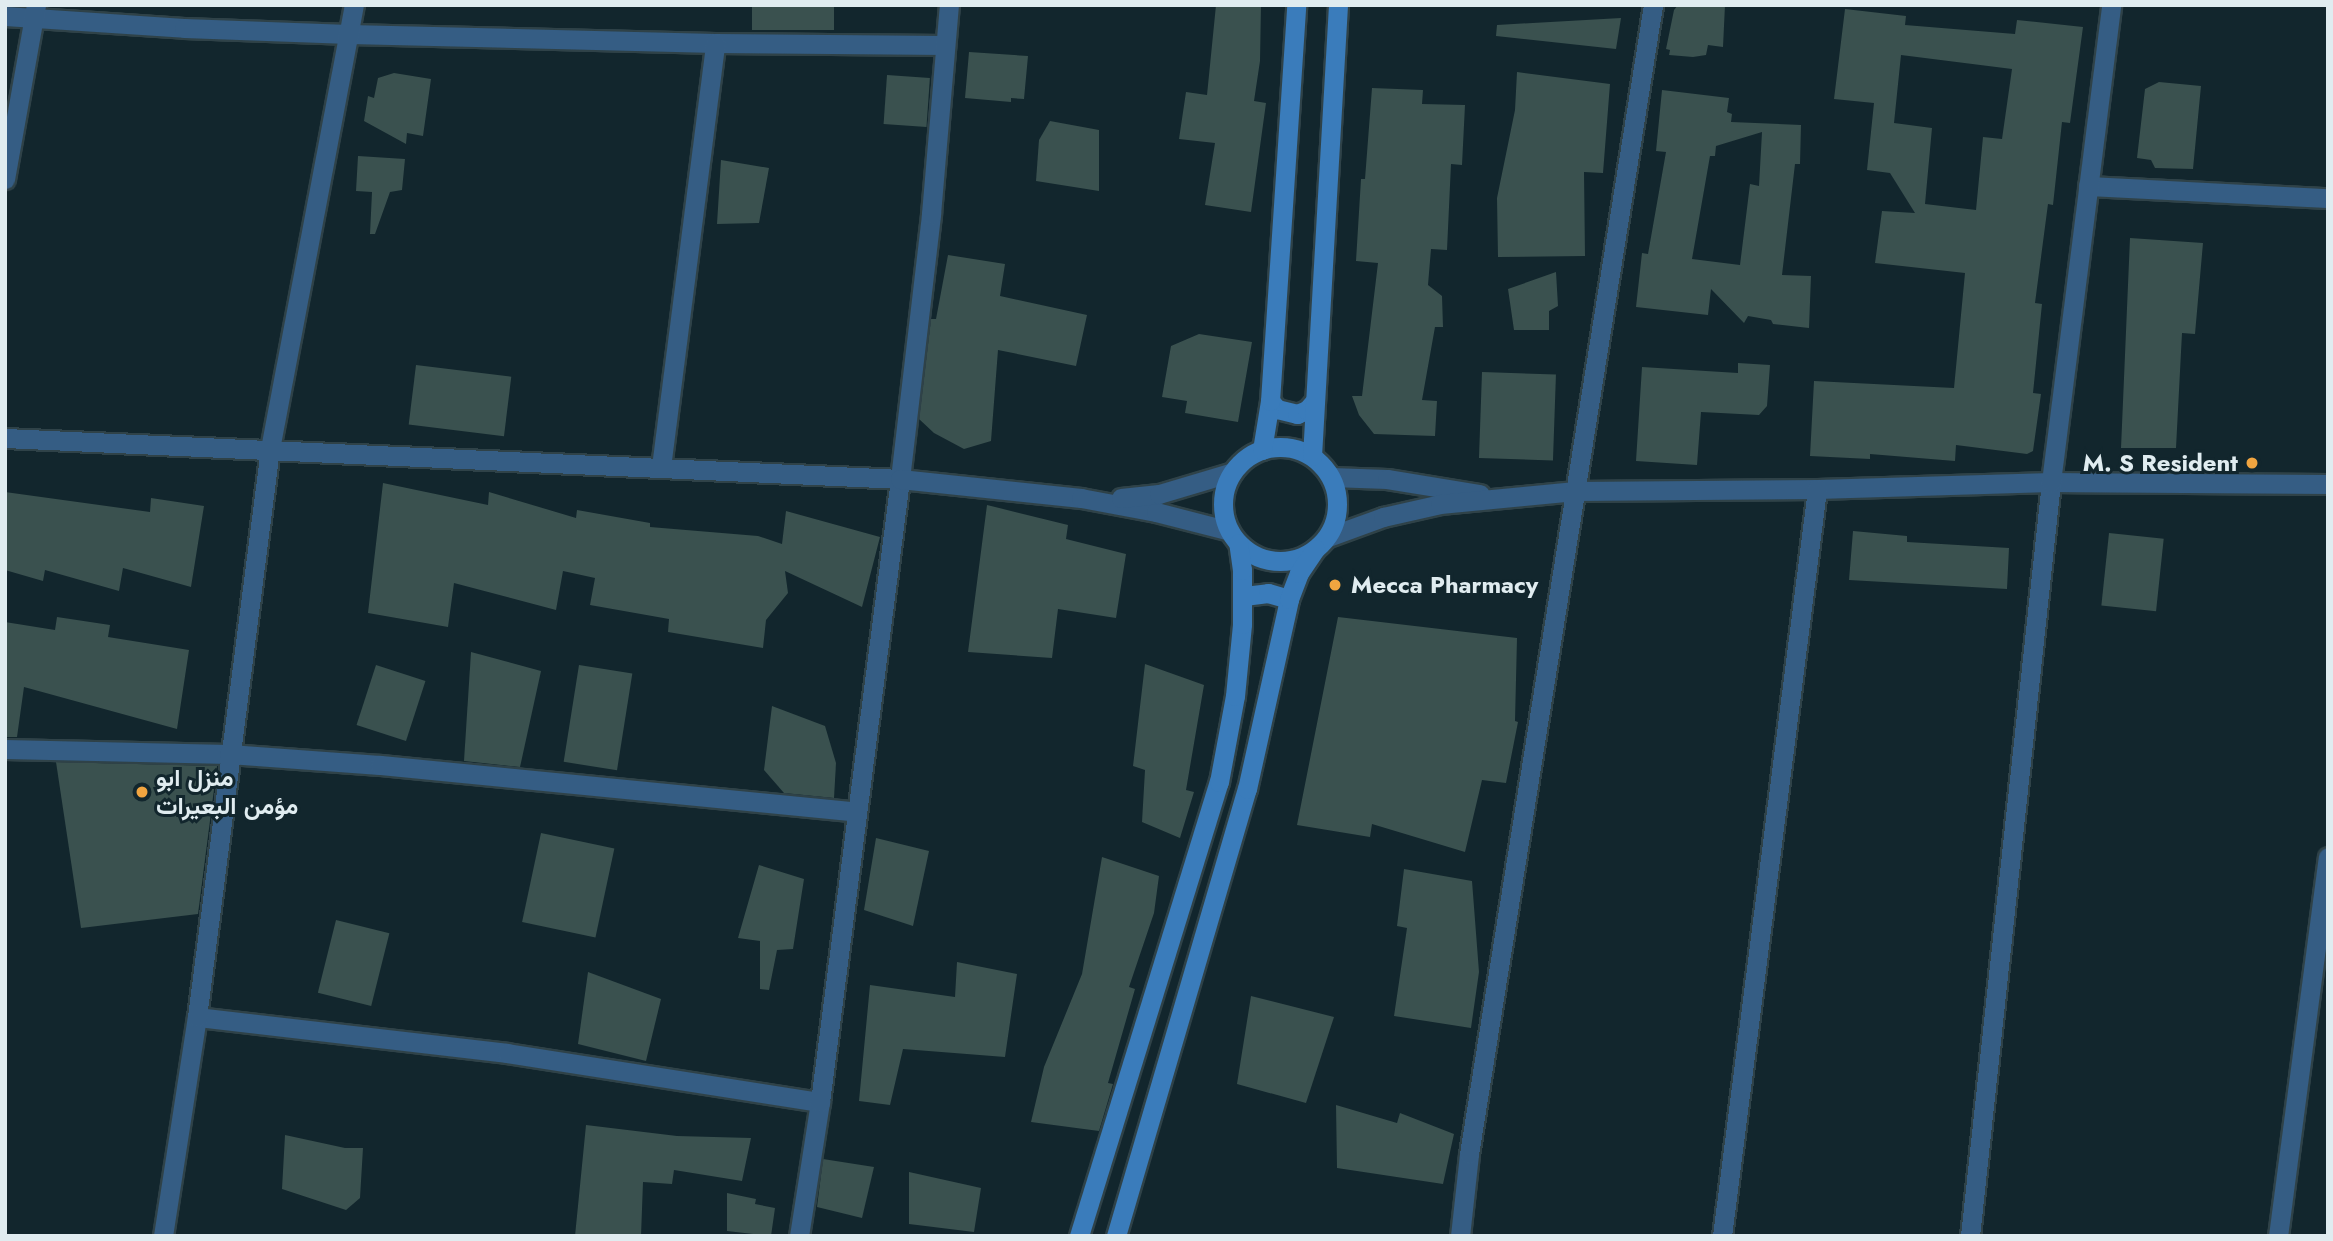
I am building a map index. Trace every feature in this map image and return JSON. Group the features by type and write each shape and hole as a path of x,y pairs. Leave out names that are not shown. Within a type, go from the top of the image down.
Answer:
{"main road":[{"path":"1262,450 1270,401 1296,5"},
{"path":"1312,456 1338,5"},
{"path":"1270,401 1277,409 1297,414 1307,410 1314,402"},
{"path":"1079,1236 1219,782 1236,695 1244,596 1234,537 1223,501 1233,472 1246,458 1262,450 1279,447 1296,449 1312,456 1331,477 1337,496 1336,517 1299,573 1289,599 1247,789 1116,1236"},
{"path":"1234,537 1251,553 1284,561 1300,557 1321,543"},
{"path":"1244,596 1268,593 1289,599"}],"street":[{"path":"163,1236 197,1017 270,449 354,5"},
{"path":"799,1236 820,1102 900,479 931,214 949,5"},
{"path":"1460,1236 1469,1154 1653,5"},
{"path":"1970,1236 2050,482 2111,5"},
{"path":"5,179 35,11"},
{"path":"5,16 35,11 184,28 349,34 715,43 945,45"},
{"path":"661,467 715,43"},
{"path":"2088,186 2328,198"},
{"path":"5,438 900,479 1082,498 1156,512 1234,537"},
{"path":"1082,498 1159,494 1233,472"},
{"path":"1331,477 1398,480 1499,498"},
{"path":"1321,543 1383,517 1429,507 1575,491 1817,489 2050,482 2328,484"},
{"path":"1722,1236 1817,489"},
{"path":"5,749 229,754 380,765 856,813"},
{"path":"2278,1236 2328,858"},
{"path":"197,1017 507,1053 820,1102"}],"building":[{"path":"752,5 834,5 834,30 752,30"},
{"path":"1216,5 1261,5 1260,61 1254,101 1266,103 1251,212 1205,205 1215,143 1179,139 1186,92 1207,95"},
{"path":"1678,5 1725,5 1723,47 1708,45 1706,55 1693,57 1669,55 1670,50 1666,49 1674,10"},
{"path":"1845,9 1906,16 1905,25 2015,34 2017,20 2083,27 2070,123 2062,122 2053,205 2048,204 2035,303 2042,304 2033,393 2041,394 2033,451 2027,454 1956,445 1955,461 1870,454 1870,459 1810,456 1814,381 1954,388 1965,273 1875,263 1882,211 1915,213 1890,173 1867,170 1874,103 1834,99","holes":["1901,55 2012,69 2002,139 1983,137 1976,210 1925,204 1932,128 1894,123"]},
{"path":"1621,18 1616,49 1496,36 1497,25"},
{"path":"969,52 1028,56 1024,99 1011,98 1011,102 965,98"},
{"path":"1517,72 1610,84 1603,173 1584,172 1585,256 1498,257 1497,198 1515,110"},
{"path":"394,73 431,79 423,136 407,133 406,144 364,121 368,96 374,98 378,78"},
{"path":"887,75 930,78 926,127 884,124"},
{"path":"2159,82 2201,86 2193,169 2155,168 2151,160 2137,158 2145,89"},
{"path":"1372,88 1423,90 1422,104 1465,105 1462,165 1451,164 1447,250 1431,249 1428,285 1442,296 1443,327 1435,327 1422,400 1437,401 1435,436 1374,434 1359,415 1352,396 1362,396 1378,263 1356,261 1361,179 1365,179"},
{"path":"1662,90 1729,98 1727,112 1732,114 1731,122 1801,125 1800,164 1795,164 1782,275 1811,276 1809,328 1773,324 1771,320 1748,316 1744,323 1711,289 1708,315 1636,307 1642,253 1648,254 1666,152 1656,151","holes":["1762,132 1759,186 1750,184 1740,265 1692,259 1710,156 1715,156 1716,146"]},
{"path":"1050,121 1099,130 1099,191 1036,181 1039,140"},
{"path":"358,156 405,159 402,190 390,192 375,234 370,234 372,192 356,191"},
{"path":"721,160 769,168 759,223 717,224"},
{"path":"2130,238 2203,243 2195,334 2182,333 2176,448 2121,448"},
{"path":"948,255 1005,264 1000,296 1087,315 1076,366 998,350 991,441 964,449 934,433 919,419 931,319 936,319"},
{"path":"1556,272 1558,306 1549,311 1549,330 1514,330 1508,289"},
{"path":"1199,334 1252,342 1238,422 1185,413 1187,401 1162,397 1171,346"},
{"path":"1738,363 1770,365 1767,406 1759,415 1701,412 1697,465 1636,461 1642,367 1738,373"},
{"path":"416,365 511,377 504,436 409,425"},
{"path":"1482,372 1556,375 1553,461 1479,458"},
{"path":"383,483 488,505 489,492 576,518 577,510 650,523 650,527 758,536 782,544 786,511 880,537 862,607 785,571 788,593 766,620 763,648 668,632 669,619 590,605 595,578 563,571 556,610 454,583 448,627 368,613"},
{"path":"5,492 150,512 151,498 204,506 191,587 123,568 119,591 45,570 43,581 5,570"},
{"path":"987,505 1068,525 1066,539 1126,554 1116,618 1058,609 1052,658 968,652"},
{"path":"1853,531 1907,536 1907,542 2009,548 2007,589 1849,580"},
{"path":"2109,533 2164,539 2156,611 2101,606"},
{"path":"57,617 110,625 108,637 189,650 177,729 24,687 17,737 5,737 5,622 55,630"},
{"path":"1338,617 1517,638 1515,721 1518,722 1506,783 1482,780 1465,852 1372,824 1370,837 1297,825"},
{"path":"471,652 541,671 520,767 464,761"},
{"path":"1145,664 1204,685 1186,790 1194,792 1180,838 1142,822 1145,770 1133,766"},
{"path":"376,665 425,681 406,741 357,725"},
{"path":"579,665 632,673 617,770 564,762"},
{"path":"772,706 825,726 836,763 834,798 784,793 764,770"},
{"name":"منزل ابو مؤمن البعيرات","path":"56,762 217,766 198,914 81,928"},
{"path":"541,833 614,849 595,938 522,922"},
{"path":"876,838 929,851 913,926 864,910"},
{"path":"1102,857 1159,876 1154,913 1129,987 1135,989 1108,1083 1113,1084 1099,1131 1031,1122 1044,1067 1082,974"},
{"path":"759,865 804,879 793,949 777,950 769,990 760,989 760,941 738,938"},
{"path":"1404,869 1472,881 1479,972 1471,1028 1394,1016 1407,928 1397,926"},
{"path":"336,920 389,933 371,1006 318,993"},
{"path":"957,962 1017,974 1005,1057 903,1049 890,1105 859,1101 870,985 955,997"},
{"path":"588,972 661,999 646,1061 578,1044"},
{"path":"1251,996 1334,1017 1306,1103 1237,1084"},
{"path":"1336,1105 1397,1123 1400,1113 1454,1134 1443,1184 1337,1168"},
{"path":"586,1125 677,1136 751,1138 742,1181 674,1170 672,1184 643,1182 641,1236 575,1236"},
{"path":"285,1135 345,1148 363,1148 360,1198 346,1210 282,1189"},
{"path":"823,1159 874,1167 862,1218 817,1207"},
{"path":"909,1172 981,1188 974,1232 909,1224"},
{"path":"727,1193 756,1199 755,1204 775,1208 771,1236 727,1231"}],"place":[{"name":"M. S Resident","path":"2252,463"},
{"name":"Mecca Pharmacy","path":"1335,585"},
{"name":"منزل ابو مؤمن البعيرات","path":"142,792"}]}
